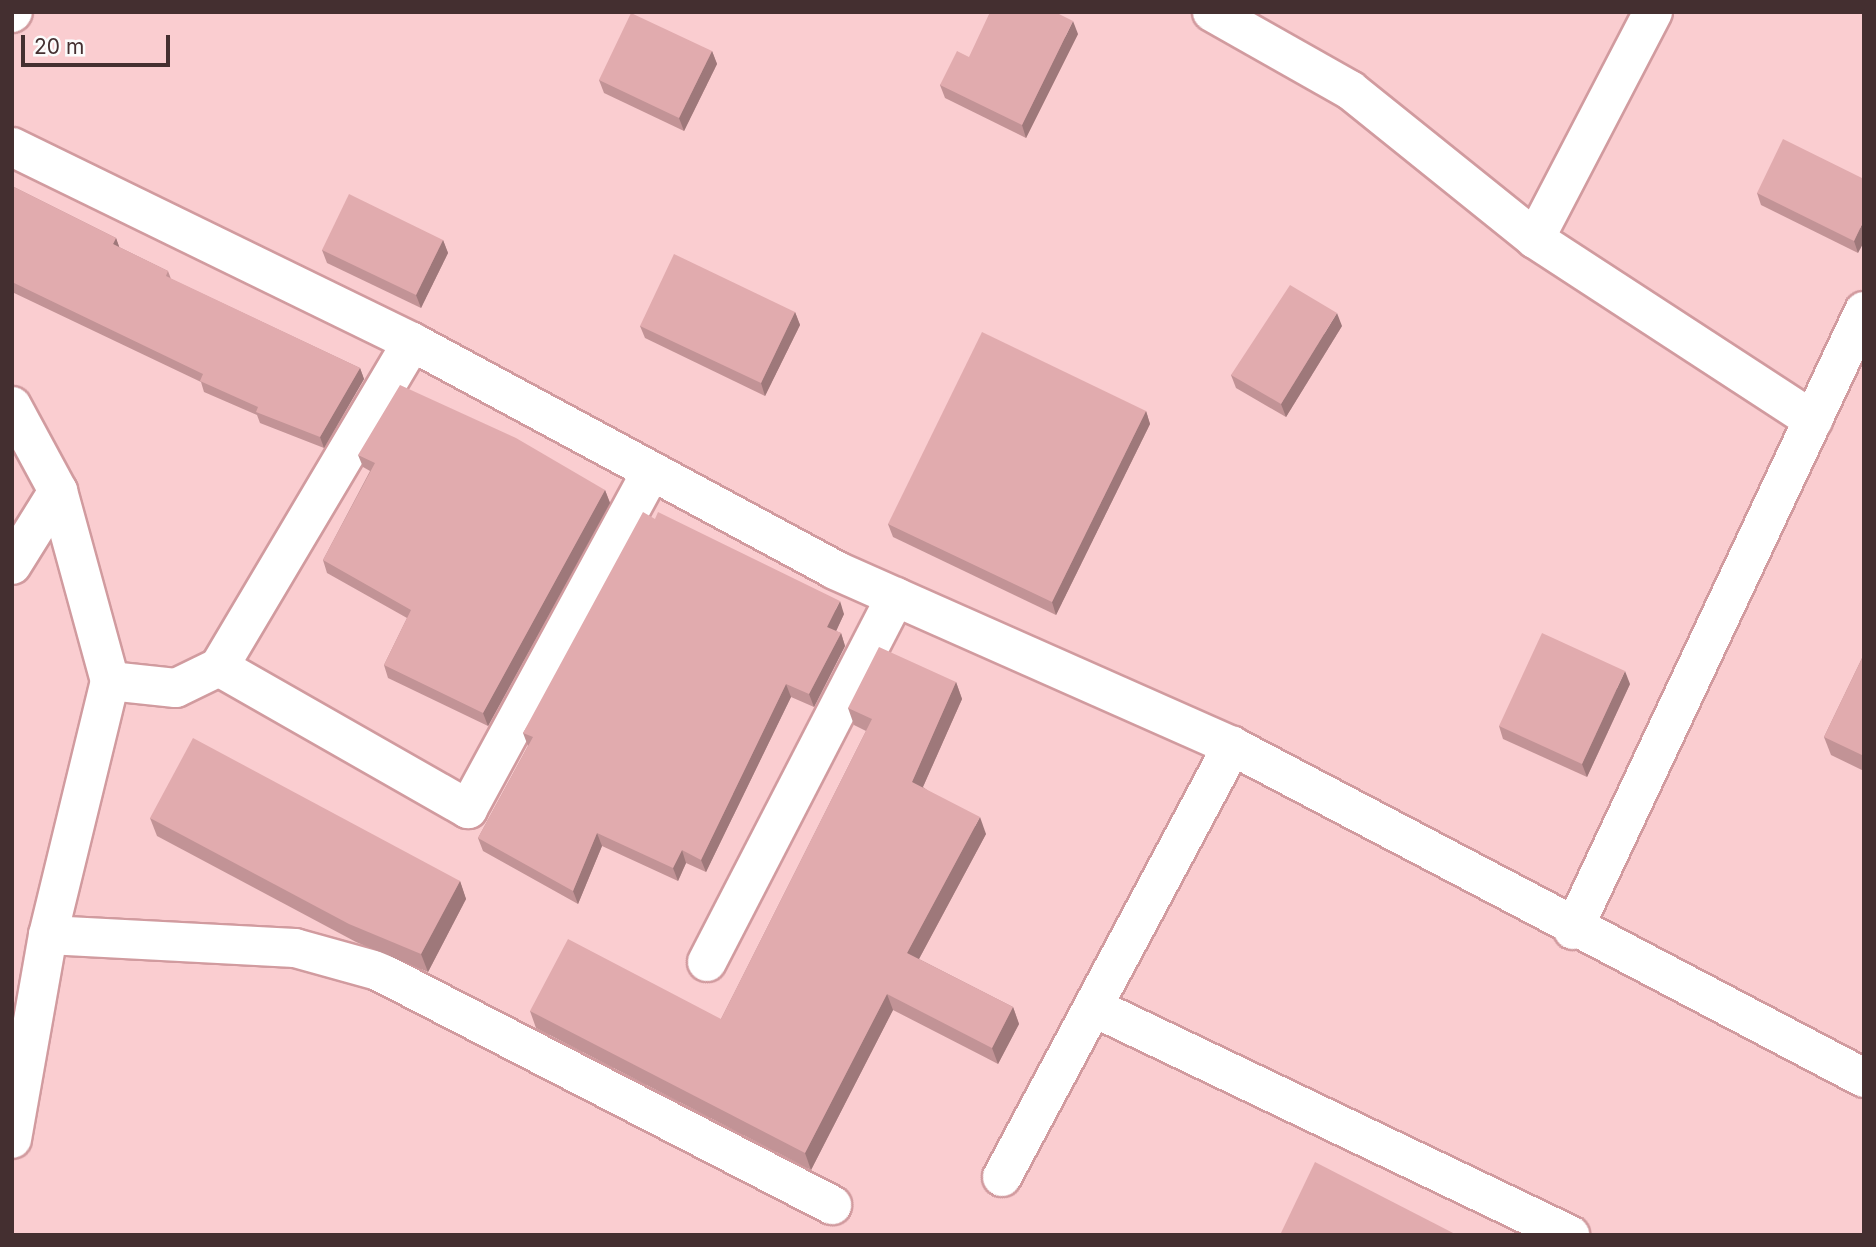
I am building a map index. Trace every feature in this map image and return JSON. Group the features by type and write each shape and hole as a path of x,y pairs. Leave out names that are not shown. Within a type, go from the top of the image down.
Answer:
{"street":[{"path":"1535,239 1653,12"},
{"path":"1227,16 1350,90 1535,239 1813,420"},
{"path":"12,147 412,342 651,472 895,597 1232,746 1573,930 1864,1078"},
{"path":"1573,930 1864,311"},
{"path":"110,681 176,688 219,667 412,342"},
{"path":"12,406 58,491 110,681 48,935 12,1139"},
{"path":"219,667 468,809 651,472"},
{"path":"12,565 58,491"},
{"path":"707,962 895,597"},
{"path":"1002,1177 1232,746"},
{"path":"48,935 295,948 378,971 832,1205"},
{"path":"1093,1007 1570,1235"}],"building":[{"path":"990,12 1055,12 1073,21 1022,125 940,85 957,51 969,57"},
{"path":"631,13 712,51 679,118 599,80"},
{"path":"1783,139 1864,179 1864,220 1854,241 1757,193"},
{"path":"12,186 116,238 113,244 168,271 166,276 360,368 320,437 256,412 258,407 200,381 203,374 12,282"},
{"path":"349,194 443,240 416,295 322,250"},
{"path":"674,254 795,312 761,383 640,326"},
{"path":"1290,285 1337,313 1281,404 1231,375"},
{"path":"982,332 1146,411 1052,602 888,524"},
{"path":"400,385 516,438 605,490 483,713 384,665 411,610 323,560 375,463 358,455"},
{"path":"643,512 655,519 658,512 840,601 827,627 841,633 809,694 786,684 701,860 682,850 673,868 597,833 573,891 478,838 533,737 523,733"},
{"path":"1542,633 1625,671 1582,764 1499,726"},
{"path":"879,647 956,682 912,782 980,817 907,953 1013,1007 992,1048 887,994 805,1153 530,1011 568,939 721,1019 872,719 848,708"},
{"path":"1864,654 1864,756 1824,737"},
{"path":"193,738 460,881 421,954 349,924 150,818"},
{"path":"1315,1162 1457,1235 1280,1235"}]}
